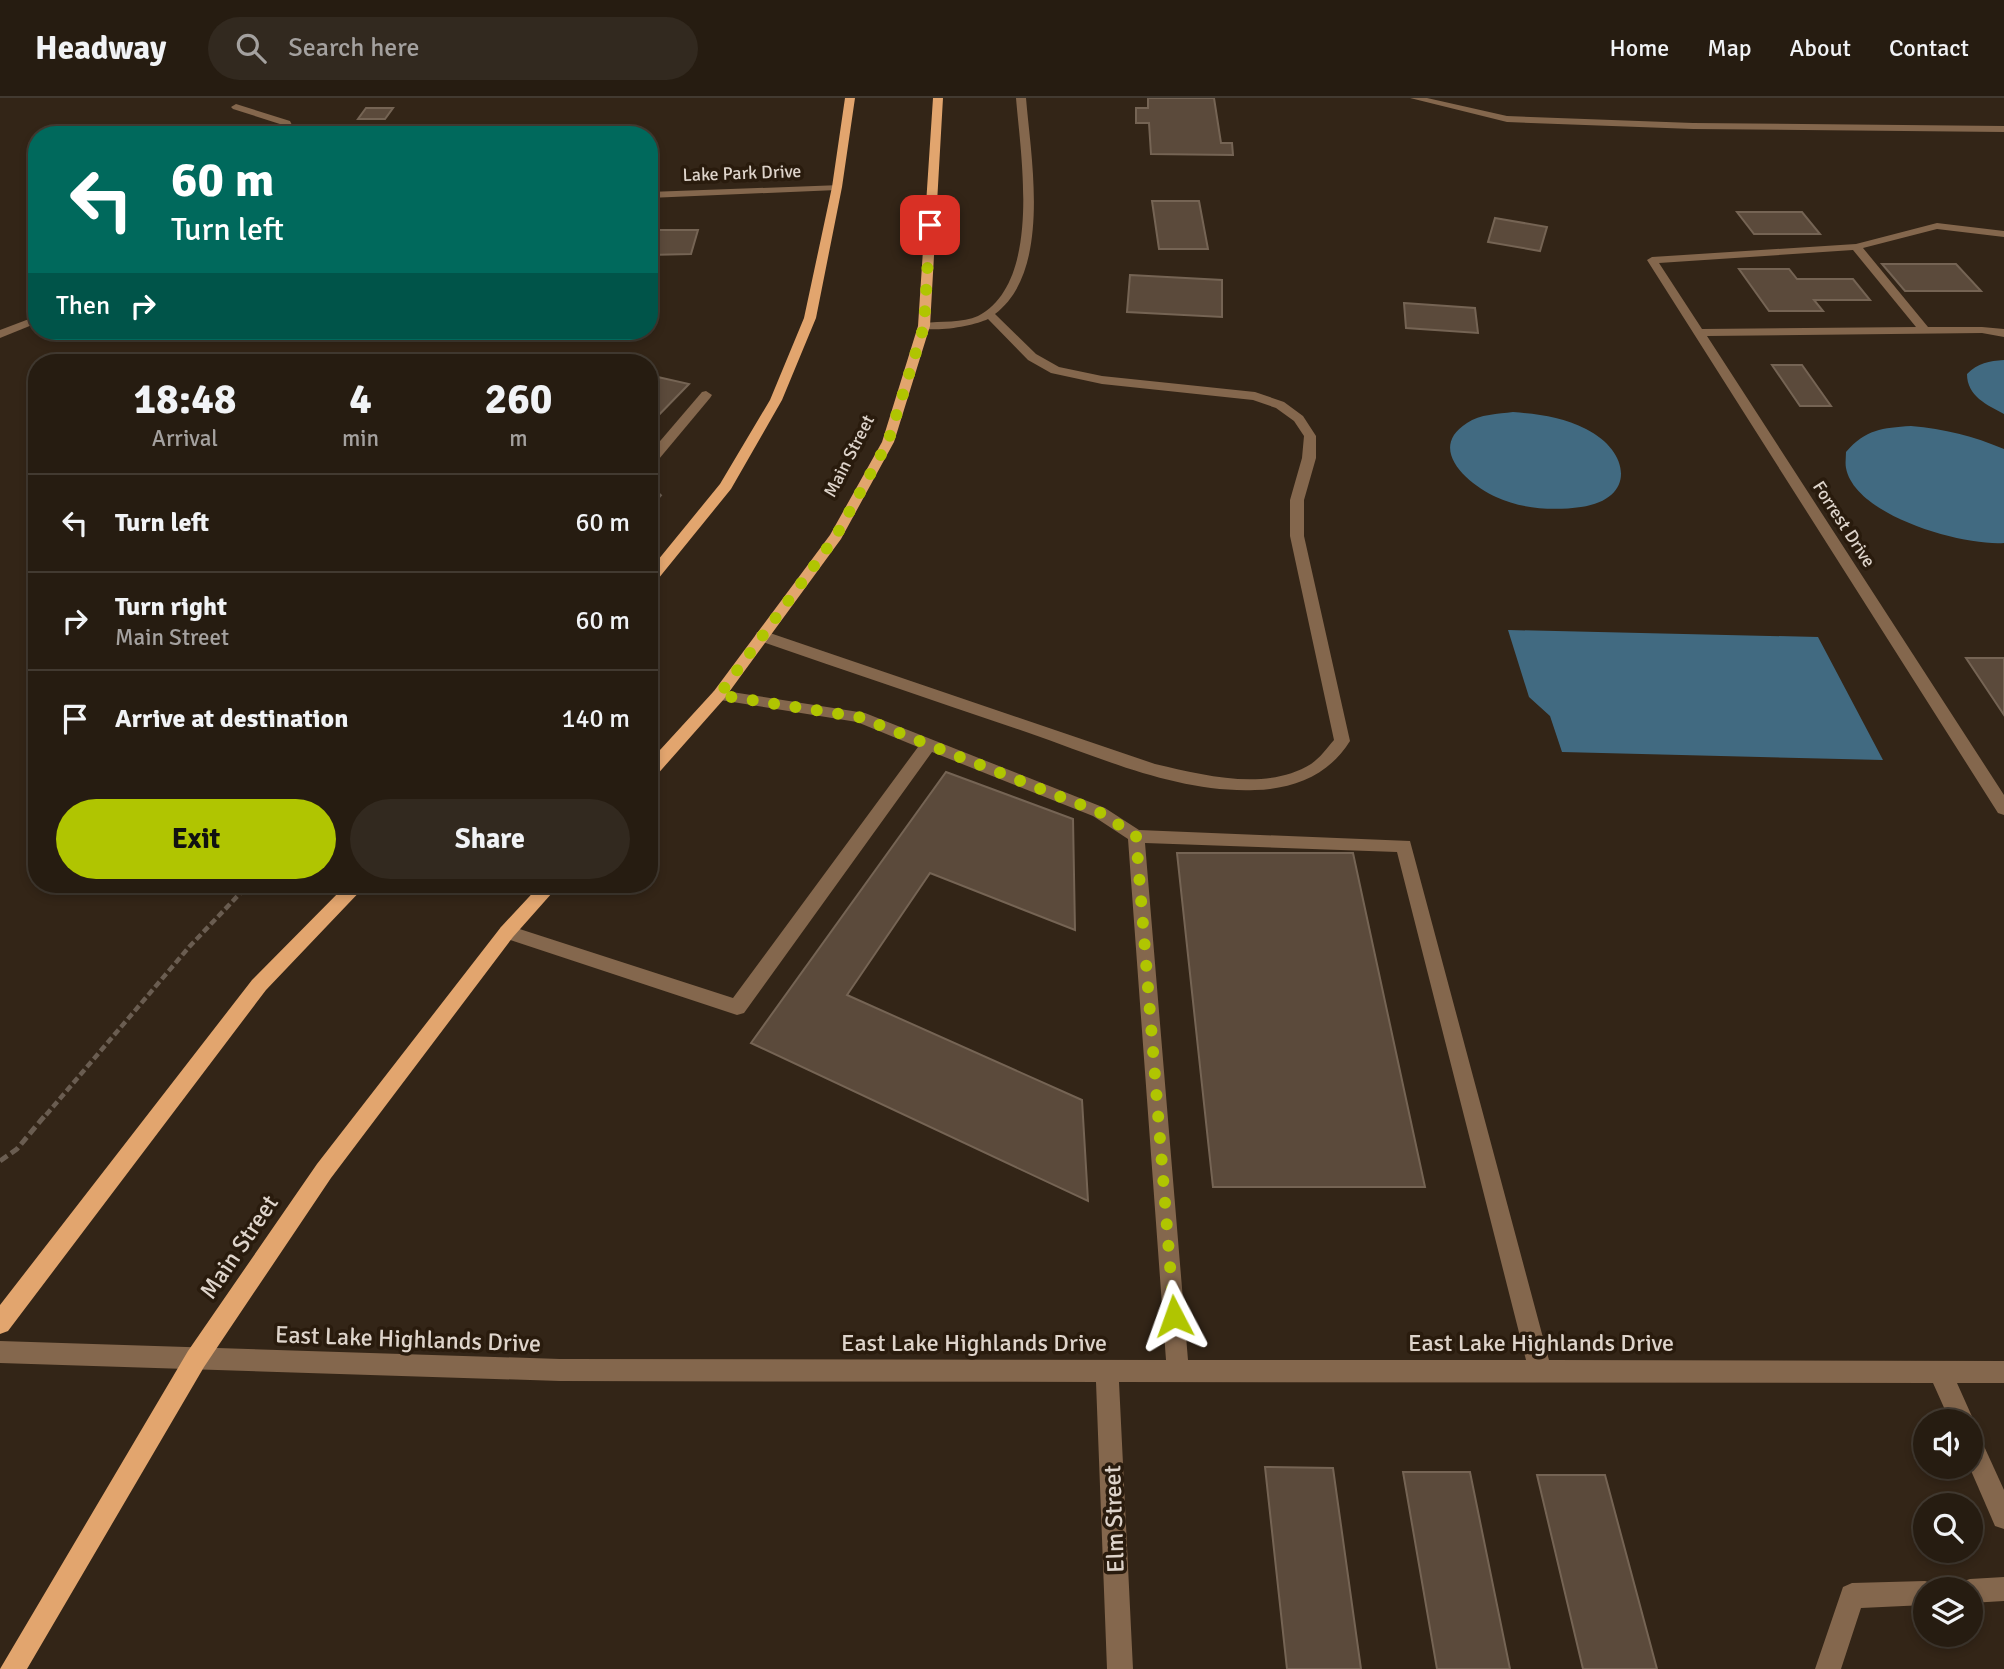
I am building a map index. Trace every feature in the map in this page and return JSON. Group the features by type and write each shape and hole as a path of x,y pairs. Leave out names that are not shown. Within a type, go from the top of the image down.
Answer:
{"main road":[{"path":"658,570 726,486 776,400 810,318 837,187 850,98"},
{"name":"Main Street","path":"658,763 719,695 836,536 888,442 924,326 938,98"},
{"path":"0,1323 259,985 349,893"},
{"name":"Main Street","path":"13,1669 196,1359 324,1171 507,932 543,893"}],"street":[{"path":"924,326 981,319 1004,305 1017,277 1028,222 1021,98"},
{"path":"1415,98 1507,119 1693,126 2004,130"},
{"path":"236,107 287,123 288,126"},
{"name":"Lake Park Drive","path":"658,195 837,187"},
{"path":"1926,332 1856,247 1937,226 2004,234"},
{"name":"Forrest Drive","path":"1856,247 1653,260 2004,809"},
{"path":"762,636 1153,770 1208,782 1272,783 1317,768 1342,741 1297,536 1297,500 1309,458 1310,436 1299,419 1280,405 1255,396 1102,380 1055,370 1032,357 989,314"},
{"path":"0,334 28,323"},
{"path":"1699,332 1982,330 2004,333"},
{"path":"658,451 706,395"},
{"path":"719,695 859,717 1099,812 1136,836 1404,846 1539,1370"},
{"path":"507,932 737,1007 930,743"},
{"path":"1136,836 1178,1370"},
{"name":"East Lake Highlands Drive","path":"0,1352 560,1370 2004,1372"},
{"name":"Elm Street","path":"1107,1370 1120,1669"},
{"path":"1940,1372 1957,1409"},
{"path":"1983,1470 2004,1517"},
{"path":"1983,1590 2004,1589"},
{"path":"1829,1669 1852,1596 1913,1593"}],"path":[{"path":"658,498 666,489"},
{"path":"0,1161 17,1149 190,946 240,893"}],"water":[{"path":"2004,360 2004,414 1974,394 1967,374 1984,363"},
{"path":"1513,412 1560,419 1601,438 1619,461 1619,485 1612,495 1581,507 1538,508 1506,501 1474,484 1456,465 1451,455 1450,444 1455,433 1478,418"},
{"path":"1911,426 1959,434 2004,449 2004,543 1963,539 1913,525 1889,514 1854,485 1846,468 1846,452 1853,444 1875,431"},
{"path":"1508,630 1818,637 1883,760 1562,752 1550,716 1529,697"}],"building":[{"path":"1148,98 1214,98 1221,143 1232,143 1233,155 1151,154 1149,123 1136,123 1136,108 1148,108"},
{"path":"366,108 393,108 385,119 358,119"},
{"path":"1152,201 1199,201 1208,249 1159,249"},
{"path":"1737,212 1802,212 1820,234 1754,234"},
{"path":"1495,218 1547,227 1540,251 1488,242"},
{"path":"658,230 698,230 691,254 658,255"},
{"path":"1882,264 1956,264 1981,291 1905,291"},
{"path":"1739,269 1789,269 1797,279 1853,279 1870,300 1814,300 1823,311 1769,311"},
{"path":"1130,275 1222,280 1222,317 1127,312"},
{"path":"1404,303 1475,308 1478,333 1406,328"},
{"path":"1772,365 1802,365 1831,406 1800,406"},
{"path":"658,377 689,384 658,416"},
{"path":"1966,658 2004,658 2004,715"},
{"path":"946,772 1073,819 1075,930 930,873 847,995 1082,1100 1088,1201 751,1043"},
{"path":"1177,853 1353,853 1425,1187 1213,1187"},
{"path":"1265,1467 1333,1468 1361,1669 1287,1669"},
{"path":"1403,1472 1470,1472 1510,1669 1437,1669"},
{"path":"1537,1475 1605,1475 1657,1669 1583,1669"}],"route":[{"path":"930,225 924,326 888,442 836,536 719,695 859,717 1099,812 1136,836 1174,1316"}]}
